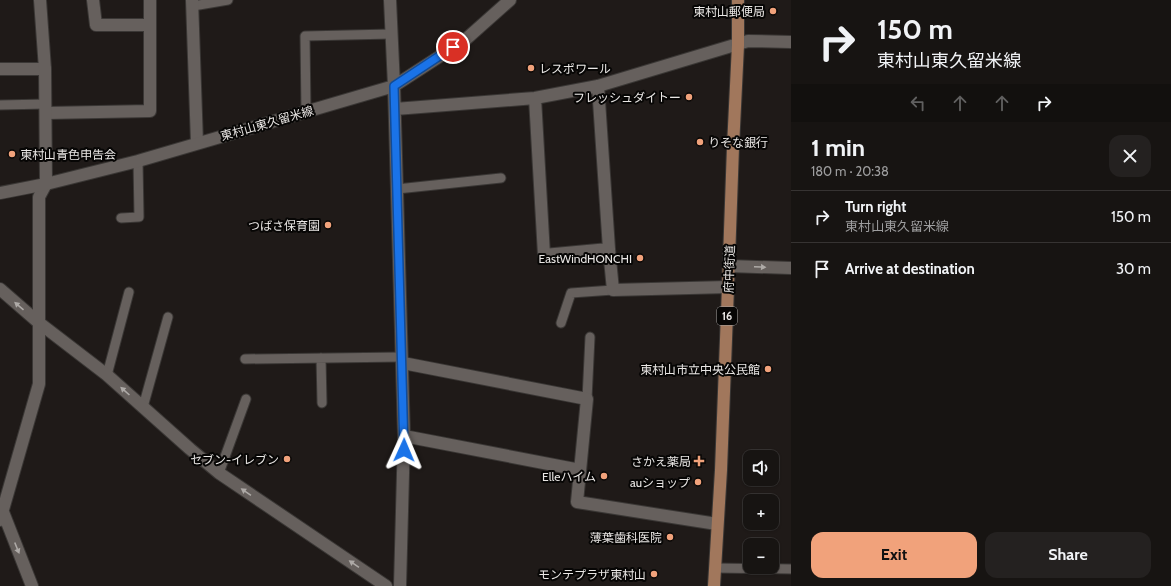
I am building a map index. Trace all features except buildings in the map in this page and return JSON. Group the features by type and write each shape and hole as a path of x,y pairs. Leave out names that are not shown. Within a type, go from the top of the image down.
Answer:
{"main road":[{"name":"府中街道","path":"714,586 721,470 732,147 738,45 738,0"}],"street":[{"path":"32,586 1,516 39,384 39,197 46,184 45,69 40,0"},
{"path":"93,0 96,25 150,25"},
{"path":"46,109 150,111 150,0"},
{"path":"390,0 395,109 404,436 400,586"},
{"name":"東村山東久留米線","path":"0,193 46,184 138,161 394,86 465,40 510,0"},
{"path":"192,3 197,143"},
{"path":"395,109 535,98 598,86 748,42 791,42"},
{"path":"0,69 45,69"},
{"path":"598,86 613,290 728,287"},
{"path":"535,98 544,254 609,249"},
{"path":"729,266 791,268"},
{"path":"0,289 38,322 106,374 219,473 386,586"},
{"path":"402,360 587,399 578,502 717,524"},
{"path":"404,436 580,470"}],"lane":[{"path":"192,3 228,0"},
{"path":"306,111 304,36 391,34"},
{"path":"0,105 46,109"},
{"path":"121,218 139,217 138,161"},
{"path":"397,189 501,178"},
{"path":"561,323 571,292 613,290"},
{"path":"106,374 129,292"},
{"path":"143,407 168,317"},
{"path":"587,399 590,337"},
{"path":"321,358 322,403"},
{"path":"245,359 321,358 402,360"},
{"path":"219,473 246,399"},
{"path":"715,568 791,569"}],"place":[{"name":"東村山郵便局","path":"773,11"},
{"name":"レスポワール","path":"531,68"},
{"name":"フレッシュダイトー","path":"689,97"},
{"name":"りそな銀行","path":"700,142"},
{"name":"東村山青色申告会","path":"12,154"},
{"name":"つばさ保育園","path":"328,225"},
{"name":"EastWindHONCHI","path":"640,258"},
{"name":"東村山市立中央公民館","path":"768,369"},
{"name":"セブン-イレブン","path":"287,459"},
{"name":"さかえ薬局","path":"699,461"},
{"name":"Elleハイム","path":"604,476"},
{"name":"auショップ","path":"698,482"},
{"name":"薄葉歯科医院","path":"670,537"},
{"name":"モンテプラザ東村山","path":"654,574"}],"route":[{"path":"404,450 403,363 394,86 453,47"}]}
